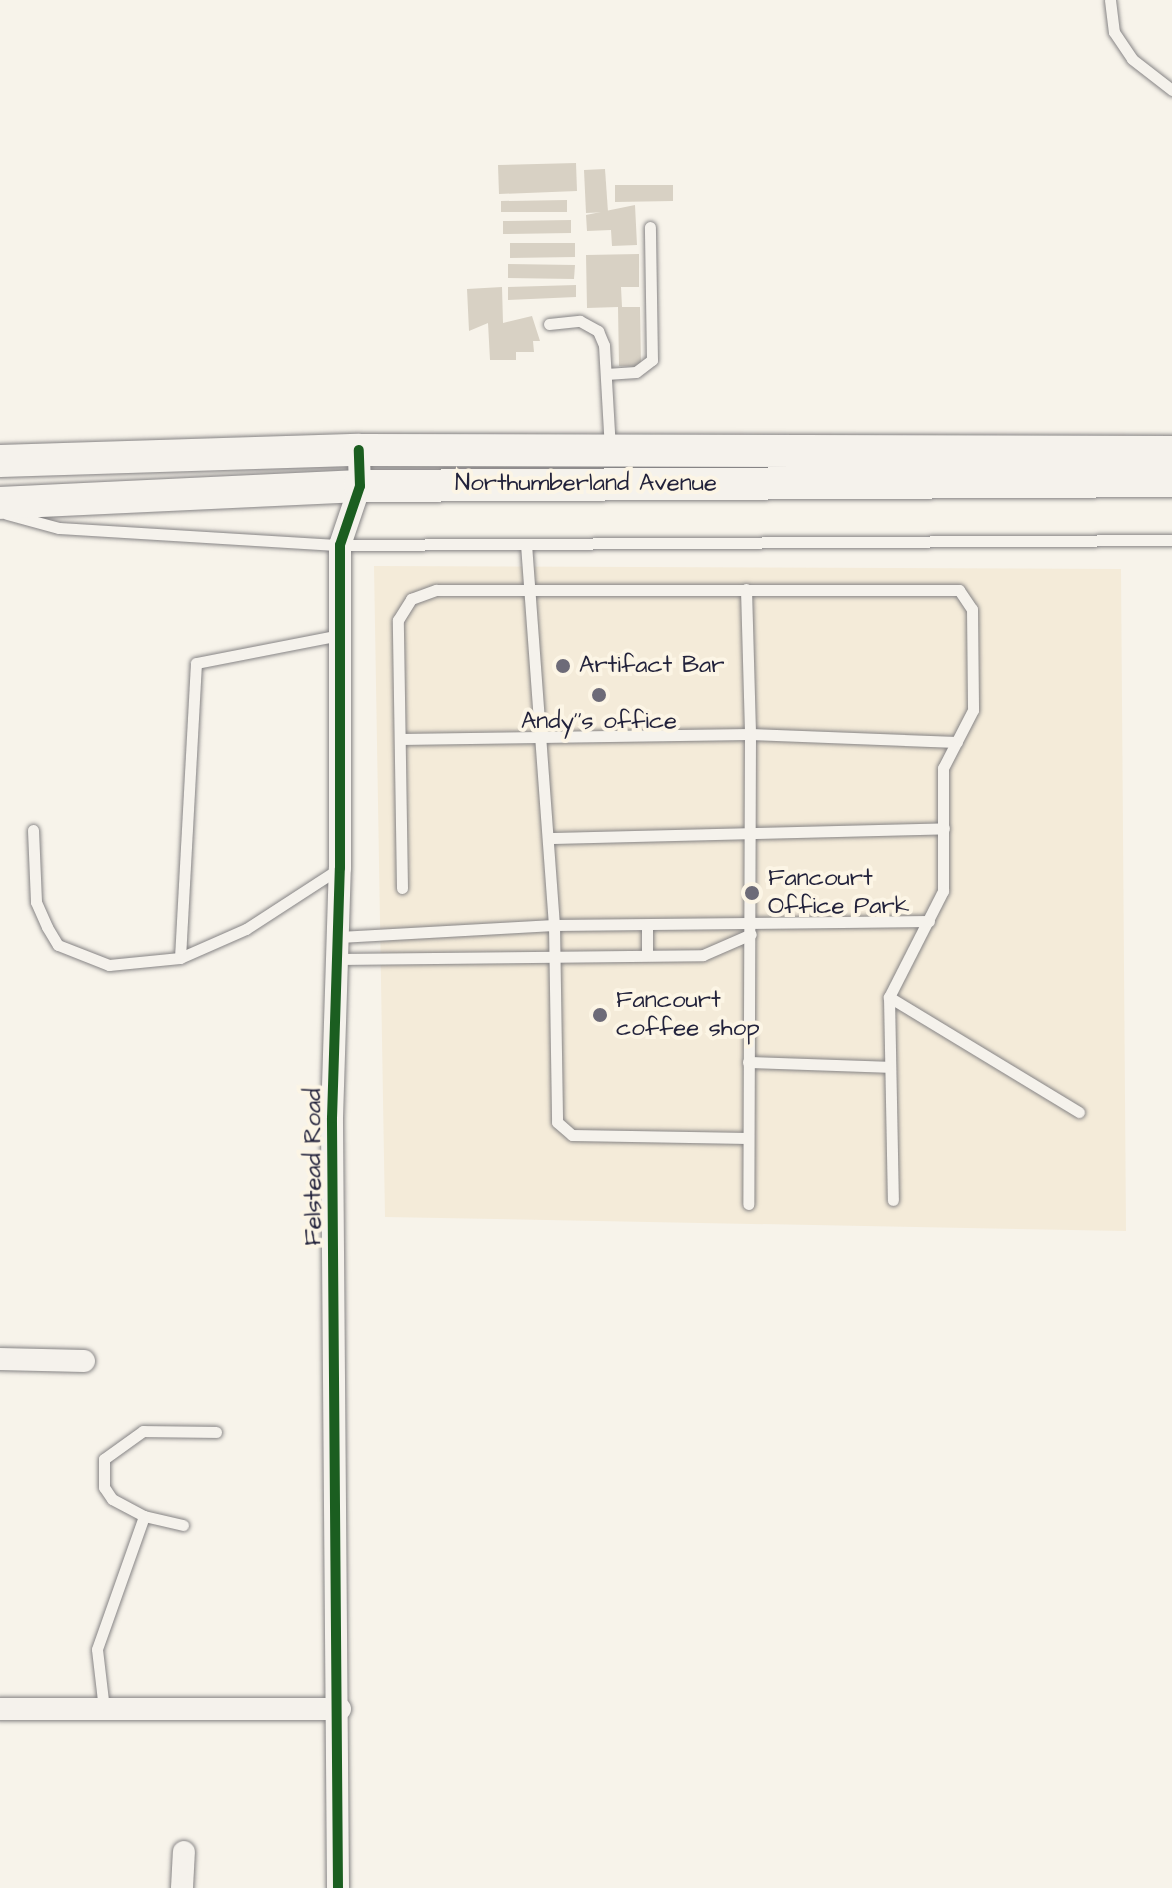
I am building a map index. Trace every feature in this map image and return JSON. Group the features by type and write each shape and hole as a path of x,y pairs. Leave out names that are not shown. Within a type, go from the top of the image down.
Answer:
{"main road":[{"name":"Northumberland Avenue","path":"0,461 359,450 1172,452"},
{"name":"Northumberland Avenue","path":"0,503 360,486 1172,481"}],"street":[{"name":"Felstead Road","path":"338,1888 340,1709 332,1118 339,948 340,545 360,486 359,450"},
{"path":"0,1359 84,1361"},
{"path":"0,1709 340,1709"},
{"path":"182,1888 184,1852"}],"lane":[{"path":"1110,0 1114,32 1132,59 1172,90"},
{"path":"606,374 636,372 652,360 650,227"},
{"path":"549,324 580,321 598,331 606,374 610,450"},
{"path":"0,512 59,528 340,545 1172,540"},
{"path":"526,544 527,591 543,735 556,956 555,1113 564,1131 748,1138"},
{"path":"746,589 750,734 746,932 748,1204"},
{"path":"402,888 398,620 411,599 436,590 959,590 972,609 975,659 973,710 943,768 943,891 889,997 893,1200"},
{"path":"180,958 196,663 340,635"},
{"path":"400,739 750,734 957,742"},
{"path":"548,838 748,829 944,828"},
{"path":"33,830 36,902 58,945 109,965 180,958 246,929 340,868"},
{"path":"339,948 556,956 703,955 761,926 929,921"},
{"path":"339,948 554,925 647,925 746,932"},
{"path":"647,925 647,955"},
{"path":"889,997 1079,1112"},
{"path":"748,1062 888,1067"},
{"path":"183,1525 144,1516 112,1499 104,1487 101,1471 112,1449 143,1431 216,1432"},
{"path":"104,1709 97,1649 144,1516"}],"shaded area":[{"name":"Fancourt Office Park","path":"374,566 1121,569 1126,1231 385,1217"}],"building":[{"path":"576,163 577,191 499,194 498,165"},
{"path":"605,169 608,212 586,213 584,170"},
{"path":"615,185 673,185 673,201 615,202"},
{"path":"567,200 567,212 501,212 501,201"},
{"path":"635,205 637,245 612,246 611,230 587,231 586,215"},
{"path":"571,220 571,233 503,234 503,221"},
{"path":"510,243 575,243 575,257 510,258"},
{"path":"639,254 639,287 621,287 622,307 640,307 641,367 619,366 618,307 587,308 586,255"},
{"path":"508,264 575,265 574,279 508,278"},
{"path":"576,285 576,297 508,300 508,287"},
{"path":"502,287 503,323 532,316 540,341 533,341 534,352 516,352 516,360 490,360 488,323 469,331 467,289"}],"cycle path":[{"path":"338,1888 332,1118 340,868 340,545 360,486 359,450"}],"place":[{"name":"Artifact Bar","path":"563,666"},
{"name":"Andy''s office","path":"599,695"},
{"name":"Fancourt Office Park","path":"752,893"},
{"name":"Fancourt coffee shop","path":"600,1015"}]}
